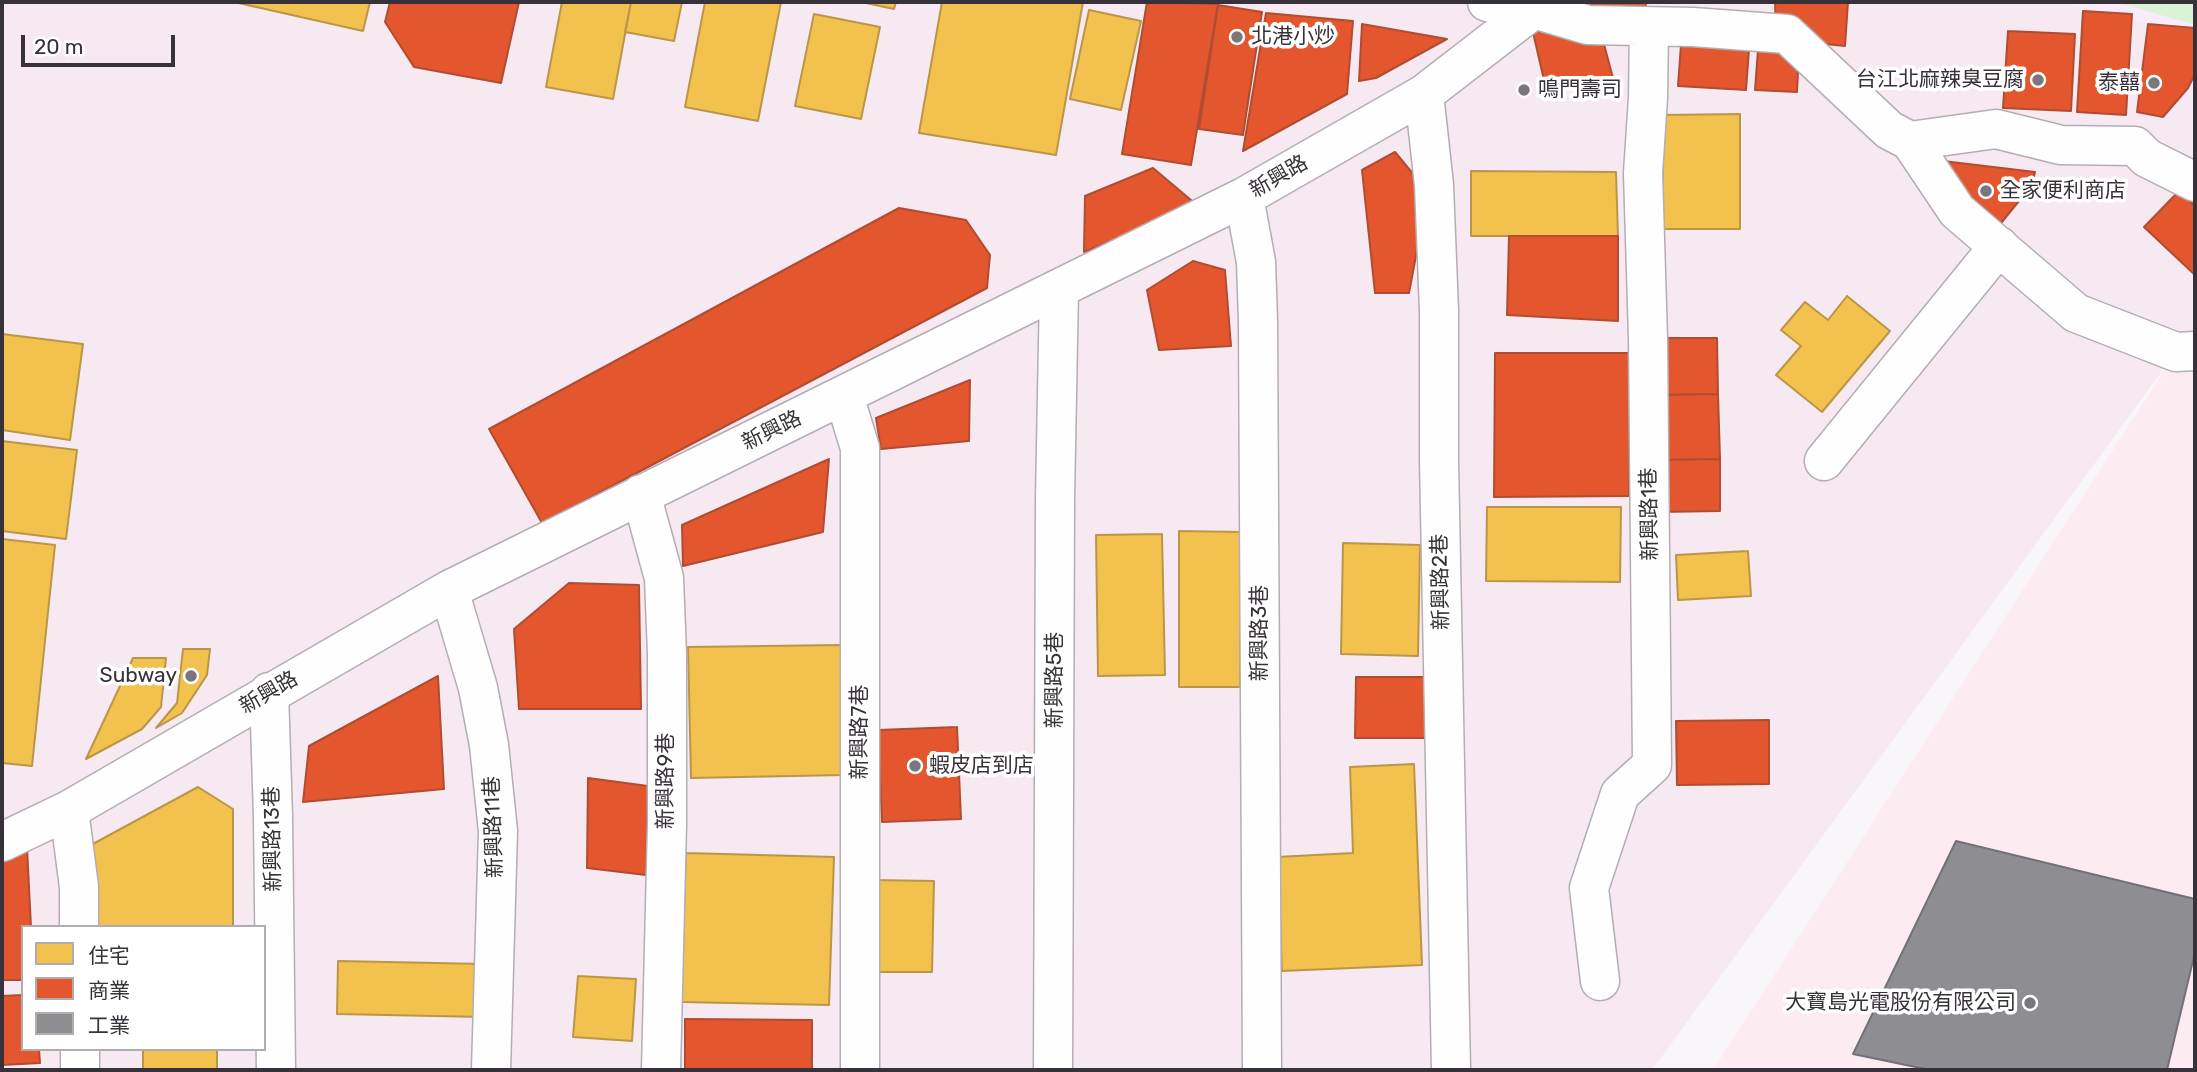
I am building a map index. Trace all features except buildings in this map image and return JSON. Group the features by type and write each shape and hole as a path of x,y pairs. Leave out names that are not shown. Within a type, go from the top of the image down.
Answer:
{"street":[{"path":"1487,2 1535,5 1588,24 1649,28 1693,27 1787,34 1889,130 1910,141 1957,211 2076,313 2176,352 2195,351"},
{"name":"新興路","path":"2,842 69,810 449,590 1244,197 1424,94 1535,5"},
{"name":"新興路1巷","path":"1600,981 1589,888 1620,794 1653,765 1648,338 1643,173 1649,28"},
{"name":"新興路2巷","path":"1424,94 1434,185 1439,311 1439,474 1451,1070"},
{"path":"1910,141 1996,129 2061,145 2135,146 2147,158 2195,182"},
{"name":"新興路3巷","path":"1244,197 1256,262 1258,321 1262,1070"},
{"path":"1824,461 1998,246"},
{"name":"新興路5巷","path":"1053,1070 1055,499 1059,290"},
{"name":"新興路7巷","path":"844,396 860,447 861,460 860,1070"},
{"name":"新興路9巷","path":"641,494 664,578 667,654 667,824 660,1070"},
{"name":"新興路11巷","path":"449,590 478,688 489,745 498,831 491,1070"},
{"name":"新興路13巷","path":"269,692 276,1070"},
{"path":"69,810 79,887 79,925"},
{"path":"80,1051 80,1070"}],"shaded area":[{"path":"2,2 2059,2 2195,34 2195,334 2176,352 1652,1070 2,1070"},
{"path":"2059,2 2195,2 2195,34"},
{"path":"2195,334 2195,1070 1713,1070 2176,352"}],"green space":[{"path":"2116,2 2195,2 2195,25"}],"place":[{"name":"北港小炒","path":"1237,37"},
{"name":"台江北麻辣臭豆腐","path":"2038,80"},
{"name":"泰囍","path":"2154,83"},
{"name":"鳴門壽司","path":"1524,90"},
{"name":"全家便利商店","path":"1986,191"},
{"name":"Subway","path":"191,676"},
{"name":"蝦皮店到店","path":"915,766"},
{"name":"大寶島光電股份有限公司","path":"2030,1003"}]}
